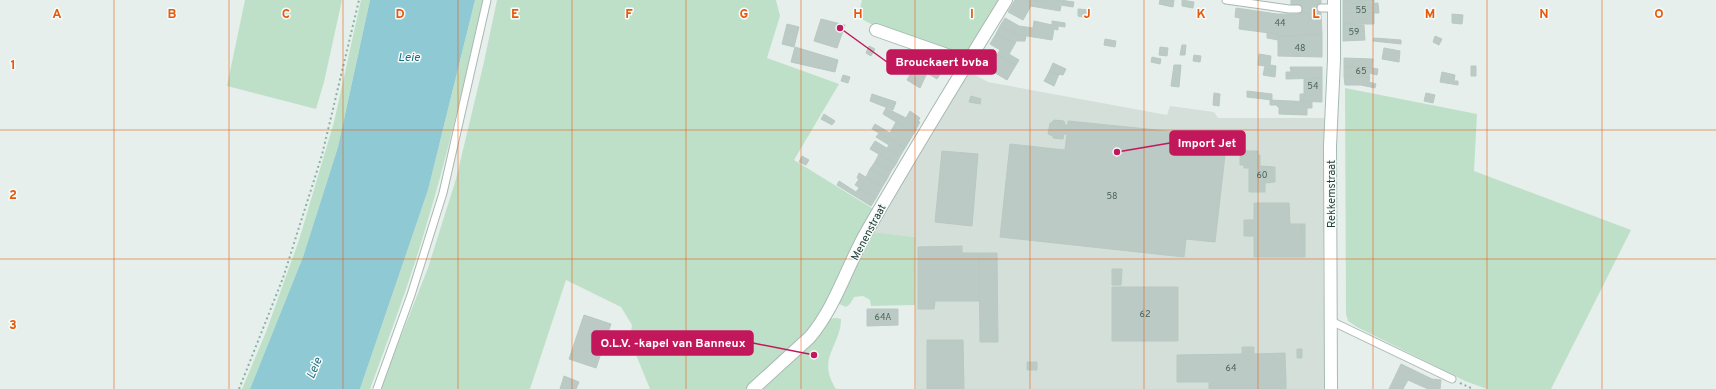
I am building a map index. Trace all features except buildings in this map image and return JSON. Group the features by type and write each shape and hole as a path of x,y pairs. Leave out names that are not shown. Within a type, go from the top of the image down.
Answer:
{"street":[{"name":"Menenstraat","path":"753,389 818,328 866,233 967,62 1006,0"},
{"name":"Rekkemstraat","path":"1331,389 1330,146 1334,60 1334,4"},
{"path":"876,30 967,62"}],"lane":[{"path":"377,389 411,295 443,193 487,0"},
{"path":"1226,0 1289,10 1298,9"},
{"path":"1321,8 1334,4"},
{"path":"1331,321 1452,380"}],"path":[{"path":"239,389 283,278 322,155 359,0"},
{"path":"1452,380 1473,389"}],"shaded area":[{"path":"968,71 988,82 1167,115 1170,106 1214,112 1218,118 1325,118 1323,266 1326,389 916,389 915,237 873,232"}],"green space":[{"path":"245,0 342,0 324,82 316,109 227,86"},
{"path":"361,0 370,0 338,147 303,257 250,389 242,389 266,332 299,240 334,122"},
{"path":"475,0 483,0 450,140 421,244 370,389 360,389 428,190"},
{"path":"497,0 776,0 780,16 767,58 839,84 794,160 875,210 816,323 799,341 780,356 746,389 650,389 630,340 632,325 621,307 566,280 530,389 380,389 428,268 456,179"},
{"path":"862,0 1000,0 969,50 956,53 873,25 858,17"},
{"path":"1345,88 1477,114 1474,171 1631,230 1551,389 1487,389 1465,381 1357,327 1348,321 1346,314"},
{"path":"873,232 915,237 915,305 871,306 870,300 863,296 854,297 850,304 846,307 837,303"},
{"path":"829,319 841,319 840,328 831,352 828,369 830,378 836,389 759,389 817,338"}],"water":[{"name":"Leie","path":"370,0 475,0 428,190 360,389 250,389 303,257 338,147"}],"place":[{"name":"Brouckaert bvba","path":"840,28"},
{"name":"Import Jet","path":"1117,152"},
{"name":"O.L.V. -kapel van Banneux","path":"814,355"}]}
